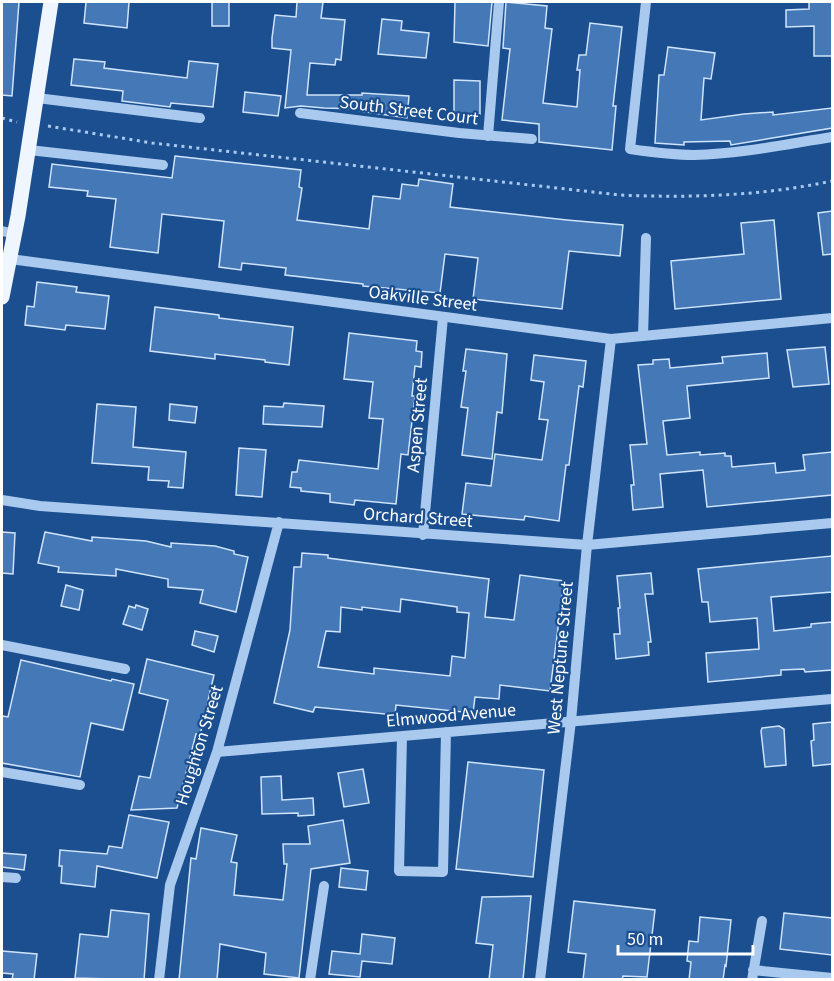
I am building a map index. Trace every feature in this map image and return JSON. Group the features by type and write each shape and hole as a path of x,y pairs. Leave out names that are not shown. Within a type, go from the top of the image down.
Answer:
{"main road":[{"path":"2,297 10,259 8,232 29,150 51,2"}],"street":[{"name":"South Street Court","path":"300,113 488,136 500,2"},
{"path":"646,2 630,149 671,154 712,154 832,137"},
{"path":"37,98 200,117"},
{"path":"488,136 532,139"},
{"path":"29,150 163,165"},
{"path":"643,336 646,238"},
{"name":"Oakville Street","path":"10,259 611,339 832,318"},
{"name":"Aspen Street","path":"423,535 443,317"},
{"name":"West Neptune Street","path":"540,980 571,722 587,545 611,339"},
{"name":"Orchard Street","path":"2,500 40,506 587,545 832,524"},
{"name":"Houghton Street","path":"159,980 170,885 217,752 279,522"},
{"path":"2,645 125,669"},
{"name":"Elmwood Avenue","path":"217,752 832,699"},
{"path":"402,737 399,871 443,872 446,732"},
{"path":"2,772 80,785"},
{"path":"2,877 16,878"},
{"path":"310,980 324,886"},
{"path":"762,921 752,975 832,978"}],"path":[{"path":"33,124 152,143 620,195 681,197 727,195 794,188 832,181"}],"building":[{"path":"2,2 19,2 12,96 2,95"},
{"path":"86,2 129,2 127,28 84,23"},
{"path":"212,2 229,2 229,26 212,26"},
{"path":"297,2 323,2 321,18 345,20 341,60 336,59 335,65 310,63 307,95 362,95 362,93 409,96 407,118 360,111 360,109 301,106 285,108 291,50 272,48 272,38 275,15 296,17"},
{"path":"455,2 492,2 488,46 454,42"},
{"path":"506,2 547,6 545,28 552,29 543,103 577,107 579,55 586,55 590,23 622,27 613,106 616,106 612,150 539,142 539,124 502,120 510,49 503,48"},
{"path":"809,2 832,2 832,56 814,56 814,26 786,27 786,10 809,9"},
{"path":"382,19 402,21 401,30 429,33 426,58 378,54"},
{"path":"668,47 715,53 711,79 704,78 701,120 744,114 773,112 773,115 832,108 832,128 731,145 730,141 684,142 684,145 655,143 659,75 664,75"},
{"path":"74,59 105,62 104,68 187,78 189,61 218,64 213,107 171,103 170,107 122,101 123,91 71,85"},
{"path":"454,80 480,81 480,114 454,114"},
{"path":"245,92 281,96 278,116 243,112"},
{"path":"175,156 301,170 299,187 302,188 297,220 369,229 373,196 400,199 402,184 418,186 419,179 453,184 450,207 623,225 620,256 569,251 562,309 473,299 478,258 445,254 440,293 363,286 363,284 285,275 286,268 242,263 241,270 219,267 224,221 162,214 158,253 110,247 116,199 87,196 88,191 49,187 52,164 172,178"},
{"path":"832,211 832,254 823,255 818,213"},
{"path":"774,220 781,299 675,309 671,261 744,254 741,223"},
{"path":"37,282 77,287 76,292 109,296 105,329 66,325 65,330 25,325 27,306 34,307"},
{"path":"155,307 293,327 289,365 215,354 215,359 150,351"},
{"path":"349,333 417,341 416,351 422,352 421,367 415,366 412,396 415,396 408,455 401,454 396,504 355,500 354,505 330,502 330,494 301,491 301,488 290,487 292,472 297,472 299,460 378,469 383,419 369,418 373,382 344,379"},
{"path":"825,347 829,384 793,387 787,350"},
{"path":"466,349 507,354 502,413 497,412 492,459 462,455 468,408 461,407 466,371 463,371"},
{"path":"767,353 769,378 687,386 690,418 663,421 667,455 700,452 700,455 725,453 725,456 731,456 732,467 775,463 776,473 805,470 803,455 832,452 832,495 707,507 703,470 660,474 663,507 633,510 631,485 634,485 630,445 647,444 638,365 653,364 653,360 669,359 670,368 723,363 722,357"},
{"path":"534,355 586,361 583,387 579,386 559,521 525,516 524,520 462,514 466,483 491,486 495,454 542,460 548,420 539,419 544,382 531,380"},
{"path":"284,403 324,406 322,427 263,424 264,406 283,407"},
{"path":"97,404 136,407 133,447 186,452 183,488 168,487 169,481 148,480 149,467 92,463"},
{"path":"170,404 197,407 195,423 169,420"},
{"path":"239,448 266,450 262,497 236,495"},
{"path":"2,532 15,533 13,574 2,573"},
{"path":"45,532 92,541 92,537 146,541 171,547 171,543 215,546 234,551 234,554 248,557 236,612 200,603 203,590 168,587 168,579 116,569 116,576 58,572 59,567 38,563"},
{"path":"302,553 489,579 485,617 514,620 520,575 564,581 550,691 500,685 499,699 475,697 473,713 396,705 395,715 315,707 313,712 274,703 290,630 294,567 301,567","holes":["401,599 457,607 457,612 469,613 465,658 452,656 450,676 374,668 374,674 318,667 326,631 340,632 341,607 400,612"]},
{"path":"832,556 832,592 771,597 774,631 832,622 832,670 805,672 804,669 781,670 781,675 708,682 706,653 759,649 757,618 710,622 708,602 702,602 698,569"},
{"path":"651,573 653,594 645,594 651,642 648,642 649,655 616,659 614,634 620,634 617,576"},
{"path":"66,585 83,590 79,610 61,606"},
{"path":"136,605 148,609 142,630 123,624 129,606 135,608"},
{"path":"195,631 218,636 214,652 192,645"},
{"path":"147,659 214,675 200,735 196,734 177,808 131,810 139,776 150,778 168,700 139,693"},
{"path":"21,660 111,681 112,679 134,684 123,730 91,723 80,777 2,763 2,716 8,717"},
{"path":"832,722 832,764 813,766 811,741 814,740 813,724"},
{"path":"779,726 784,729 786,765 765,767 762,728"},
{"path":"468,762 544,770 533,877 456,869"},
{"path":"363,769 369,803 344,807 338,773"},
{"path":"281,776 282,800 313,798 314,815 262,814 261,777"},
{"path":"129,815 169,822 157,878 97,866 95,887 61,883 60,850 107,854 109,846 122,848"},
{"path":"343,820 350,863 311,869 299,978 264,974 266,953 220,944 217,980 179,980 191,858 196,859 201,828 237,835 231,862 237,863 234,895 283,900 287,864 284,864 283,844 310,844 308,826"},
{"path":"2,853 26,855 24,870 2,867"},
{"path":"341,868 368,871 366,890 339,887"},
{"path":"531,896 523,980 489,980 493,945 476,943 482,897"},
{"path":"574,901 655,910 647,977 623,976 622,980 583,980 586,954 568,952"},
{"path":"111,910 149,914 144,980 75,978 80,934 108,937"},
{"path":"784,913 832,918 832,955 780,949"},
{"path":"700,917 731,920 723,980 689,980 691,962 687,961 689,941 698,942"},
{"path":"362,934 395,938 392,964 362,961 360,977 329,974 332,951 360,954"},
{"path":"2,951 37,954 34,980 12,980 13,974 2,973"}]}
